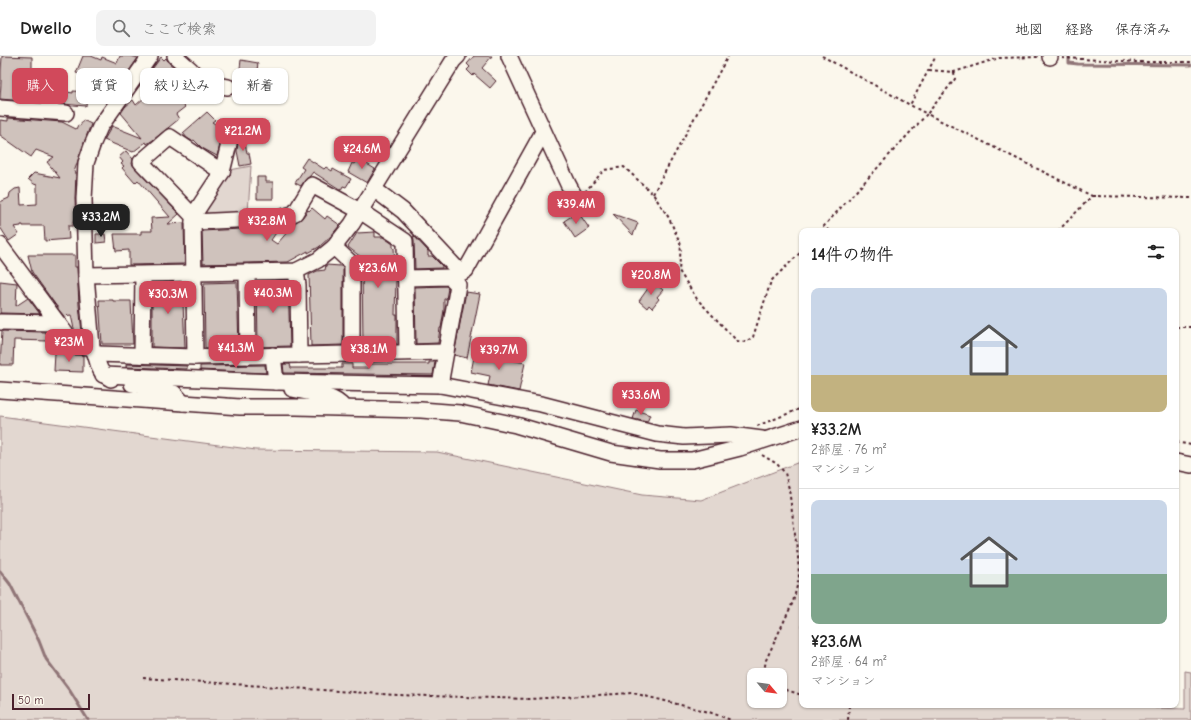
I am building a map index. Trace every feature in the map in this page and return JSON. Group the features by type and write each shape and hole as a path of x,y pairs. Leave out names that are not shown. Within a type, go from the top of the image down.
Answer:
{"street":[{"path":"150,56 100,127 89,152 84,172 86,275 94,350 103,375 117,382 174,393 183,403"},
{"path":"175,56 202,83 228,87"},
{"path":"86,275 296,271 318,260 334,246 352,224 453,61 458,56"},
{"path":"509,56 543,132 577,201"},
{"path":"0,108 66,113"},
{"path":"440,385 460,279 543,132"},
{"path":"222,172 170,136 141,162 193,219 279,218 295,213 312,185 360,211 405,241 407,352"},
{"path":"195,357 193,219 222,172 229,144"},
{"path":"374,189 403,211 460,279"},
{"path":"0,245 75,346 94,350 142,355 195,357 446,352"},
{"path":"334,246 352,264 352,354"},
{"path":"296,271 298,286 299,355"},
{"path":"247,272 248,356"},
{"path":"142,355 143,275"},
{"path":"405,278 450,277 460,279"},
{"path":"0,322 58,323"},
{"path":"273,355 276,382"},
{"path":"103,375 276,382 440,385 541,404 656,434 684,438 731,435 765,439"},
{"path":"276,382 286,388 330,398 340,403 343,408"},
{"path":"0,390 240,407 421,410 460,413 516,426 612,453 660,460 692,460 740,448 799,429"},
{"path":"1179,463 1191,465"}],"path":[{"path":"653,194 728,56"},
{"path":"822,56 927,114 1092,196 1191,198"},
{"path":"910,105 936,56"},
{"path":"826,228 824,226 927,114 955,79 954,72"},
{"path":"577,201 604,170 624,166 653,194 669,218 681,246 679,271 697,299 737,341 746,342 753,337 771,281 799,254"},
{"path":"1061,228 1092,196"},
{"path":"1179,327 1191,327"},
{"path":"752,427 799,409"},
{"path":"1179,443 1191,446"},
{"path":"759,454 777,464 785,473 789,489 798,557 799,578 793,602 766,660 765,668"},
{"path":"143,678 413,696 529,699 633,693 703,710 731,720"},
{"path":"787,690 799,694"},
{"path":"848,720 849,708"}],"shaded area":[{"path":"251,166 248,213 207,215 204,208 230,170"},
{"path":"0,416 256,450 437,452 642,495 701,500 799,462 799,708 1185,709 1185,671 1191,672 1191,720 0,720"}],"building":[{"path":"2,56 32,57 32,68 12,68 12,100 0,99"},
{"path":"83,56 91,56 101,60 102,57 117,63 120,56 131,56 138,58 131,68 78,68"},
{"path":"474,56 492,56 482,68 496,81 490,88 467,70 470,67 467,64"},
{"path":"161,57 164,60 166,58 175,68 153,68"},
{"path":"241,60 258,63 257,68 240,68"},
{"path":"73,91 76,91 76,104 86,104 86,106 62,104 68,104 68,92 73,93"},
{"path":"133,100 136,105 140,101 140,104 183,104 185,107 176,114 179,119 153,140 147,144 146,142 133,152 104,140 112,126 142,138 121,113 128,104 132,104"},
{"path":"207,112 215,120 212,122 232,135 222,138 217,156 202,148 194,140 192,141 187,138 183,133"},
{"path":"8,118 62,122 76,129 78,125 80,126 83,120 91,124 74,172 76,172 76,221 73,221 73,226 68,226 69,239 45,241 44,226 21,225 14,227 19,234 9,241 0,227 0,202 9,198 10,193 15,189 20,188 21,205 37,204 37,185 28,179 34,173 60,178 47,162 54,157 36,150 31,157 0,135 0,120 8,121"},
{"path":"242,135 247,153 249,153 251,164 240,166 237,151 238,142 234,136"},
{"path":"126,151 133,159 132,164 135,168 179,214 168,224 184,223 185,264 129,265 129,250 116,251 114,234 141,234 141,231 152,231 151,218 170,217 138,180 135,183 122,168 124,166 121,164 123,162 119,157"},
{"path":"307,158 324,169 326,167 332,171 333,169 351,179 346,187 343,186 341,190 313,172 301,186 295,183 304,169 301,167"},
{"path":"357,158 375,169 367,183 348,172 352,163 354,164"},
{"path":"257,177 266,177 266,182 273,182 273,199 257,199"},
{"path":"312,208 325,219 327,216 340,225 319,247 308,253 308,251 288,262 203,264 202,231 280,227 271,240 277,244 296,222"},
{"path":"578,212 589,228 575,238 564,221"},
{"path":"613,214 638,223 633,235"},
{"path":"375,232 375,237 383,237 393,244 394,248 397,344 363,345 362,265 371,265 348,247 357,233"},
{"path":"96,234 105,234 106,242 96,243"},
{"path":"413,236 428,251 428,256 432,256 442,266 442,268 415,269"},
{"path":"28,255 75,255 82,332 77,333 74,329 71,315 64,316 32,272"},
{"path":"326,265 341,266 343,268 343,345 311,346 309,275 317,271 325,270"},
{"path":"288,280 290,346 258,347 257,283"},
{"path":"0,281 17,283 16,306 28,298 40,314 0,313"},
{"path":"237,282 239,347 205,348 204,283"},
{"path":"152,283 184,283 183,303 185,348 152,347"},
{"path":"656,284 663,290 657,297 659,299 652,308 649,305 647,308 639,301 649,287 651,289"},
{"path":"446,286 448,288 446,299 444,299 444,310 438,343 416,344 415,287"},
{"path":"466,292 480,294 467,358 454,355"},
{"path":"99,300 131,301 133,344 102,344"},
{"path":"2,331 54,333 61,343 14,340 13,365 0,365"},
{"path":"475,352 525,363 519,391 488,385 490,376 471,372"},
{"path":"55,353 83,355 83,372 54,371"},
{"path":"429,362 435,362 433,375 284,373 283,364 290,364 291,368 342,368 342,364 352,364 352,368 368,368 368,364 429,364"},
{"path":"126,364 187,366 187,369 126,367"},
{"path":"265,365 266,373 200,370 200,366"},
{"path":"636,410 650,415 647,422 633,419"}],"waterway":[{"path":"1069,56 1069,63 1078,64 1191,65"},
{"path":"0,571 10,584 39,641 46,659 70,691 88,720"}]}
